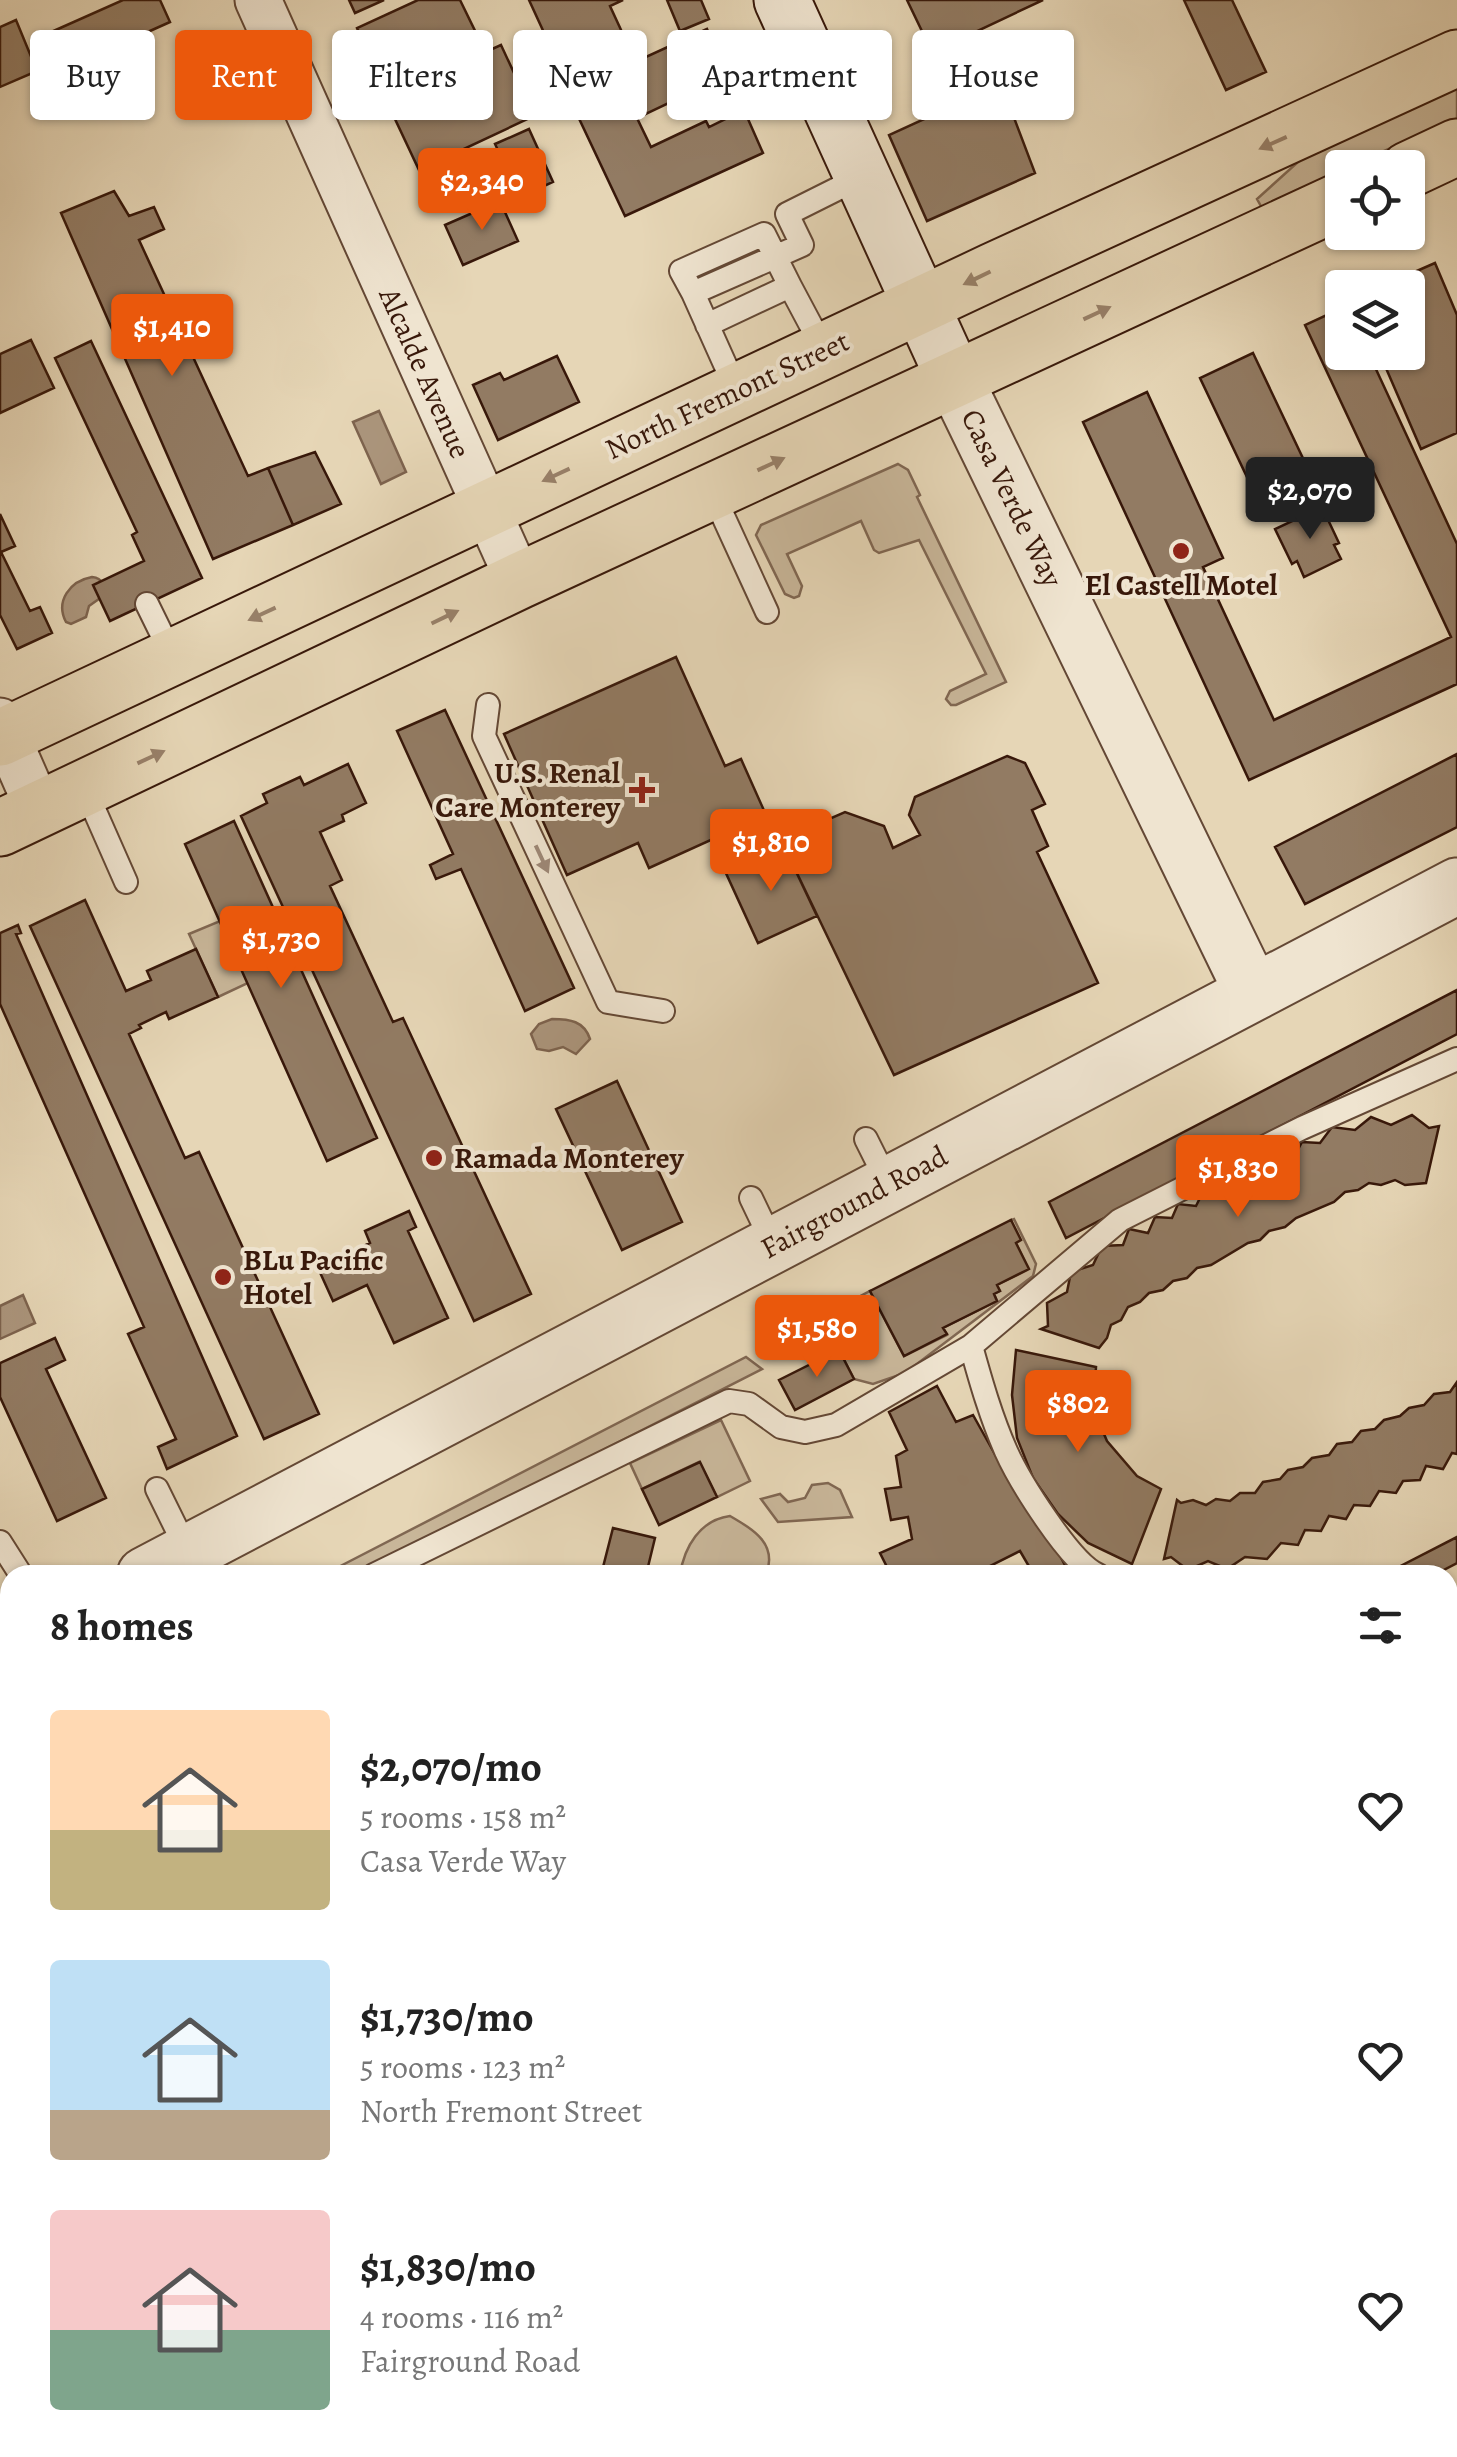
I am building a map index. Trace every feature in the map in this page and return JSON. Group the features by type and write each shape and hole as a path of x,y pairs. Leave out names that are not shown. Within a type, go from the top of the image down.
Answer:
{"main road":[{"name":"North Fremont Street","path":"2,732 173,657 485,508 1457,58"},
{"path":"1425,162 1457,147"},
{"path":"41,809 519,581 1325,208"}],"street":[{"name":"Alcalde Avenue","path":"258,0 519,581"},
{"name":"Casa Verde Way","path":"782,0 954,380 1252,991"},
{"path":"2,732 41,809"},
{"name":"Fairground Road","path":"166,1564 762,1221 877,1161 1252,991 1457,886"}],"lane":[{"path":"736,391 693,294 802,245 788,214 864,176"},
{"path":"775,256 824,350"},
{"path":"707,325 790,286"},
{"path":"712,492 767,612"},
{"path":"147,604 173,657"},
{"path":"488,705 484,736 608,1002 663,1011"},
{"path":"41,809 126,882"},
{"path":"394,1565 729,1401 750,1404 781,1427 804,1432 836,1424 972,1346 1120,1220 1302,1128 1457,1059"},
{"path":"972,1346 1007,1454 1056,1532 1082,1565"},
{"path":"157,1488 166,1564"},
{"path":"0,1542 15,1565"}],"shaded area":[{"path":"1457,84 1457,118 1386,150 1325,150 1325,179 1262,208 1257,199 1309,152"},
{"path":"379,411 406,472 381,484 353,422"},
{"path":"898,464 908,470 920,495 917,497 1006,682 956,705 946,699 950,691 986,674 919,540 879,553 861,521 787,554 802,586 799,596 794,598 785,594 756,535 761,525"},
{"path":"92,577 101,581 103,596 89,606 86,617 71,624 66,622 62,607 67,593 77,583"},
{"path":"220,921 248,983 218,997 189,934"},
{"path":"552,1019 576,1022 590,1039 576,1054 563,1047 537,1049 531,1034 539,1024"},
{"path":"1014,1219 1036,1264 1033,1276 905,1373 873,1384 854,1379 839,1350 838,1308 870,1291 904,1356 947,1335 943,1328 997,1301 997,1285 1028,1269 1016,1243 1011,1220"},
{"path":"23,1295 35,1323 0,1339 0,1306"},
{"path":"746,1357 762,1369 378,1565 342,1565"},
{"path":"721,1420 750,1481 717,1497 699,1462 642,1489 630,1463"},
{"path":"828,1483 840,1490 852,1517 778,1522 761,1499 780,1494 788,1502 805,1498 812,1485"},
{"path":"730,1516 762,1539 769,1565 682,1565 695,1536"}],"building":[{"path":"123,0 160,0 170,22 152,30 56,30"},
{"path":"349,0 384,0 355,13"},
{"path":"418,0 460,0 475,30 358,30"},
{"path":"529,0 623,0 610,6 621,30 543,30"},
{"path":"667,0 701,0 709,19 680,30"},
{"path":"907,0 1043,0 979,30 921,30"},
{"path":"1184,0 1232,0 1266,72 1226,90"},
{"path":"16,20 30,54 30,74 0,87 0,27"},
{"path":"501,45 513,71 513,120 525,120 419,170 395,120 493,120 493,49"},
{"path":"667,47 667,104 647,113 647,56"},
{"path":"580,120 638,120 651,147 706,121 709,127 723,120 748,120 763,153 625,216"},
{"path":"922,120 1015,120 1035,173 927,221 889,135"},
{"path":"529,129 553,182 520,197 495,144"},
{"path":"114,191 129,216 154,207 164,229 139,240 248,476 268,468 293,525 213,559 61,213"},
{"path":"500,201 518,241 463,265 445,225"},
{"path":"1435,263 1457,315 1457,433 1421,449 1387,370 1425,370 1425,270 1419,270"},
{"name":"El Castell Motel","path":"1325,316 1325,368 1305,325"},
{"path":"31,340 54,388 0,413 0,354"},
{"path":"91,341 202,578 110,621 93,585 144,561 132,535 137,532 55,358"},
{"name":"El Castell Motel","path":"1253,353 1309,471 1256,496 1200,378"},
{"path":"557,356 579,402 498,440 473,385 500,373 504,380"},
{"name":"El Castell Motel","path":"1326,370 1376,370 1457,544 1457,684 1249,780 1083,422 1147,392 1223,558 1203,567 1274,720 1451,637"},
{"path":"315,452 341,504 293,525 268,468"},
{"name":"El Castell Motel","path":"1322,507 1339,543 1334,545 1341,559 1304,577 1297,561 1292,564 1275,529"},
{"path":"0,514 15,546 1,552 30,611 40,607 52,633 17,649 0,615"},
{"name":"U.S. Renal Care Monterey","path":"676,657 725,766 741,759 766,815 649,868 638,843 567,875 504,734"},
{"path":"445,710 574,988 525,1011 461,869 436,879 430,865 453,854 397,731"},
{"path":"1457,754 1457,827 1305,904 1275,847"},
{"path":"1007,756 1025,763 1045,804 1032,810 1048,846 1037,852 1098,983 894,1075 781,840 845,812 884,826 893,848 920,835 909,815 915,797"},
{"name":"Ramada Monterey","path":"348,764 366,803 342,815 344,821 320,832 342,880 330,886 393,1022 403,1018 531,1294 474,1321 241,816 267,803 263,794 300,777 304,785"},
{"name":"BLu Pacific Hotel","path":"234,821 377,1138 327,1161 185,844"},
{"path":"783,844 817,916 758,943 725,871"},
{"name":"BLu Pacific Hotel","path":"85,900 126,991 151,980 147,971 196,949 218,997 169,1019 166,1012 129,1034 185,1158 199,1152 319,1414 264,1439 30,926"},
{"path":"18,925 21,933 16,934 237,1436 167,1469 158,1447 176,1439 128,1334 144,1327 0,1004 0,933"},
{"path":"1457,990 1457,1034 1066,1238 1049,1202"},
{"name":"Ramada Monterey","path":"617,1081 682,1222 622,1250 556,1109"},
{"path":"1412,1115 1429,1128 1439,1126 1426,1183 1405,1185 1395,1180 1381,1185 1369,1183 1345,1192 1334,1202 1269,1231 1260,1240 1197,1268 1187,1278 1149,1293 1111,1325 1099,1348 1041,1329 1048,1326 1047,1303 1067,1292 1071,1272 1093,1265 1102,1246 1123,1245 1129,1229 1148,1233 1155,1217 1172,1218 1178,1204 1196,1206 1203,1192 1222,1195 1228,1179 1246,1182 1252,1166 1271,1168 1279,1153 1295,1155 1302,1142 1320,1143 1332,1127 1355,1130 1371,1117 1391,1125"},
{"name":"BLu Pacific Hotel","path":"409,1211 416,1227 408,1231 448,1318 394,1343 367,1285 333,1301 318,1268 370,1243 365,1231"},
{"path":"1011,1220 1021,1240 1016,1243 1029,1269 997,1285 997,1301 943,1328 947,1334 904,1356 870,1291"},
{"path":"55,1338 65,1360 46,1369 106,1498 57,1521 0,1397 0,1363"},
{"path":"839,1350 854,1379 795,1410 779,1380"},
{"path":"1016,1350 1096,1367 1094,1396 1107,1441 1137,1476 1161,1489 1132,1564 1088,1543 1058,1514 1033,1478 1017,1438 1012,1395"},
{"path":"1457,1382 1457,1454 1452,1453 1443,1469 1426,1466 1420,1480 1403,1481 1396,1493 1379,1491 1370,1506 1354,1505 1346,1519 1329,1516 1321,1531 1305,1530 1298,1545 1281,1543 1267,1559 1245,1557 1233,1565 1208,1561 1181,1565 1171,1557 1164,1559 1177,1500 1206,1505 1216,1499 1230,1501 1240,1493 1255,1493 1263,1482 1280,1479 1288,1470 1303,1467 1312,1458 1329,1455 1337,1444 1352,1442 1361,1431 1375,1429 1384,1420 1424,1405 1434,1394 1450,1392"},
{"path":"937,1386 956,1422 973,1415 1016,1492 1025,1488 1065,1565 1028,1565 1020,1551 992,1565 886,1565 880,1553 912,1539 908,1517 891,1520 885,1489 901,1487 896,1456 907,1450 889,1412"},
{"path":"700,1462 717,1497 659,1525 642,1489"},
{"path":"613,1528 655,1538 648,1565 604,1565"},
{"path":"1457,1537 1457,1563 1453,1565 1402,1565"}],"place":[{"name":"El Castell Motel","path":"1181,551"},
{"name":"U.S. Renal Care Monterey","path":"642,790"},
{"name":"Ramada Monterey","path":"434,1158"},
{"name":"BLu Pacific Hotel","path":"223,1277"}]}
